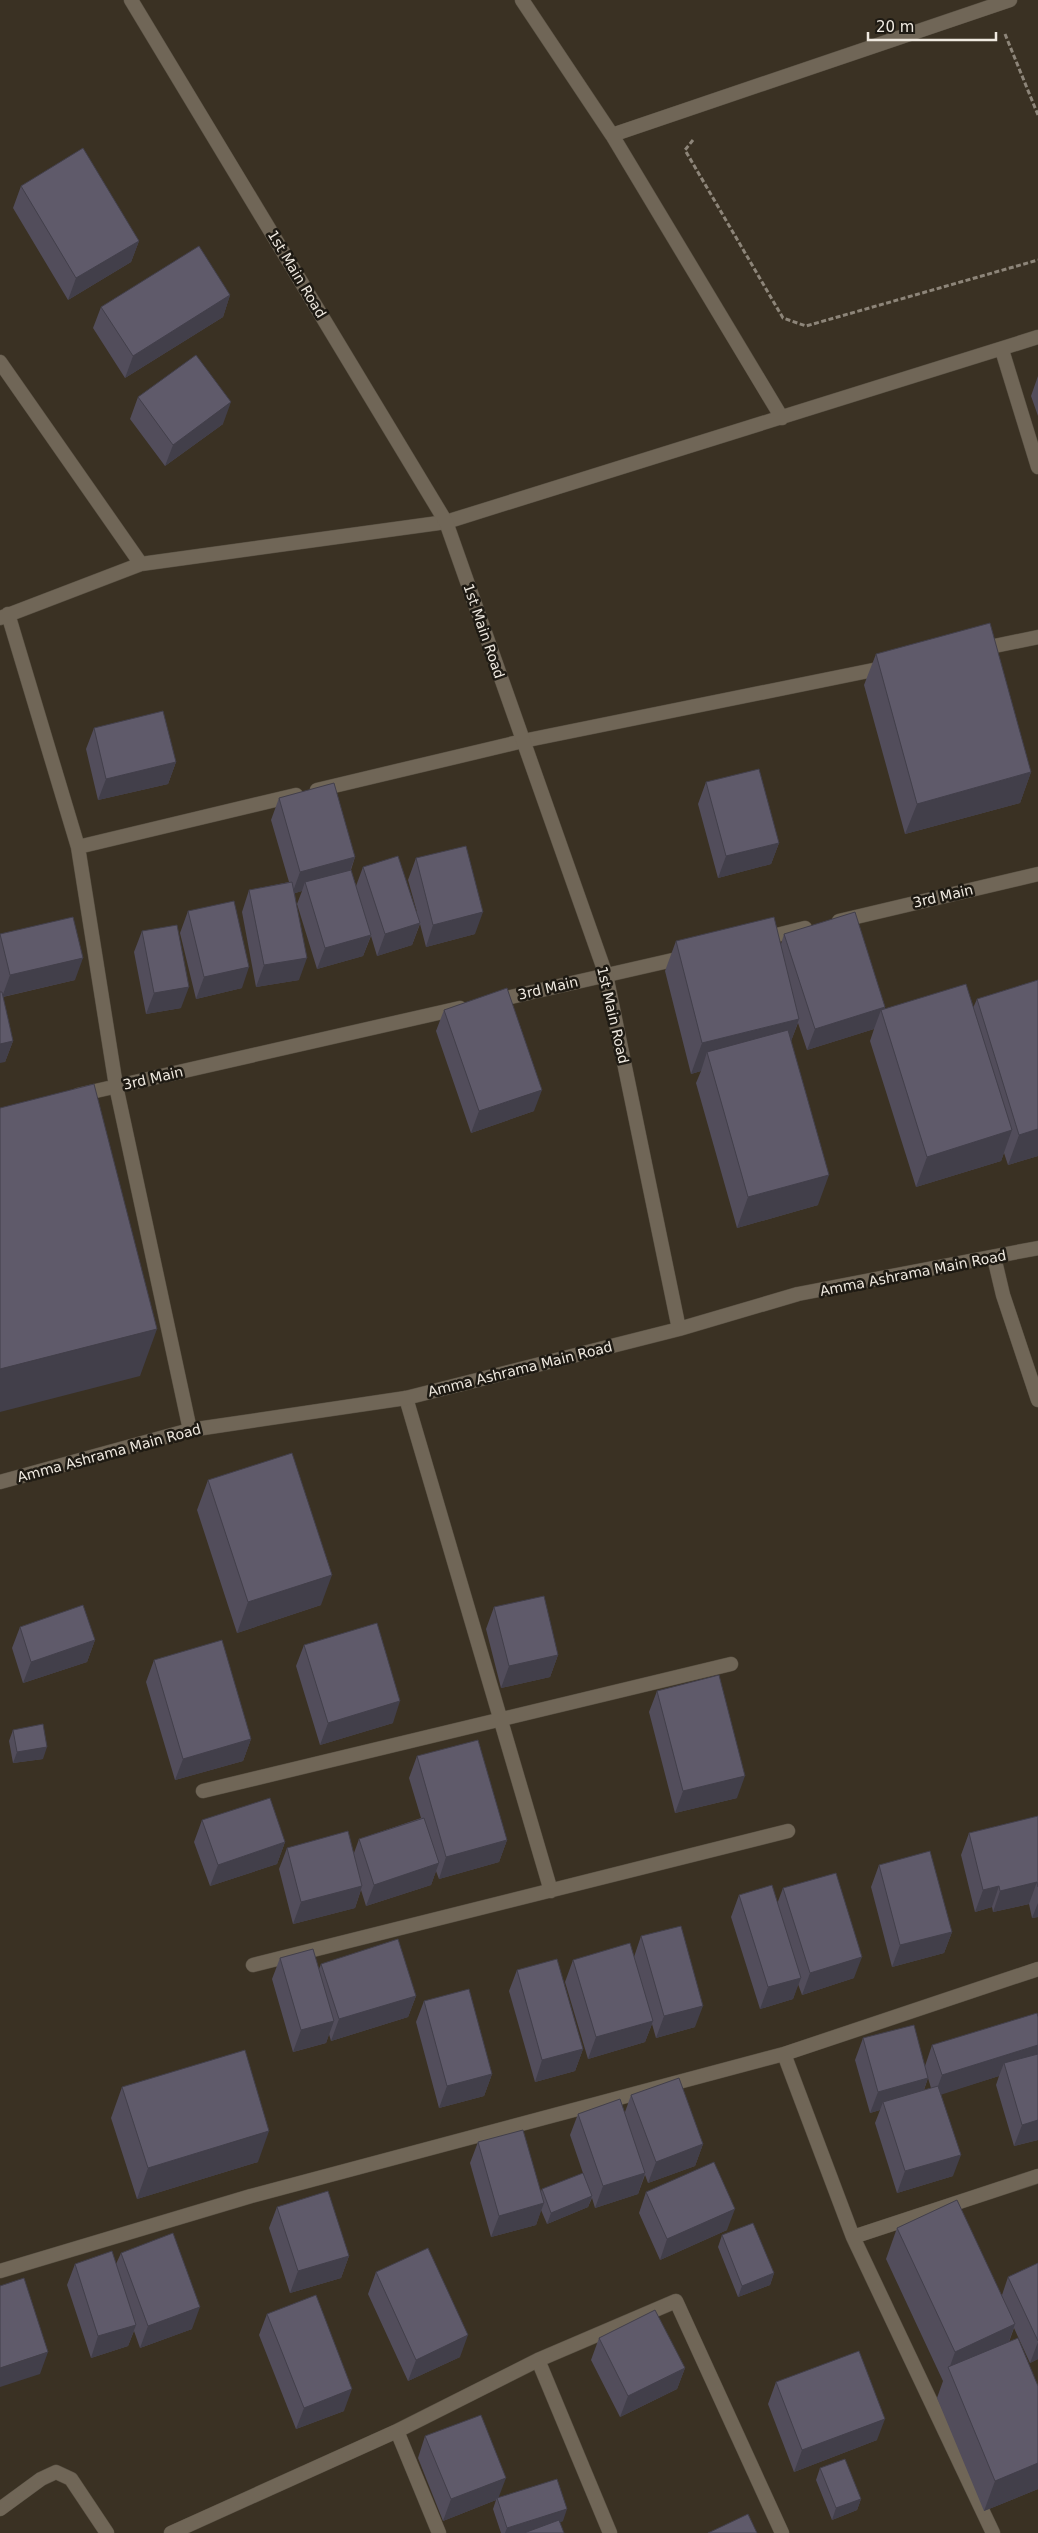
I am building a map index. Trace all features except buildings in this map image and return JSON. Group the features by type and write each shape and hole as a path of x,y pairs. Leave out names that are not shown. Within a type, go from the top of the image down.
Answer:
{"street":[{"name":"1st Main Road","path":"131,0 446,522 606,975 679,1328"},
{"path":"522,0 612,135 782,418"},
{"path":"612,135 1010,0"},
{"path":"190,1430 116,1086 78,846 4,616 141,564 446,522 1002,350 1038,337"},
{"path":"1002,350 1038,467"},
{"path":"0,362 141,564"},
{"path":"970,651 1038,637"},
{"path":"78,846 523,741 902,664"},
{"name":"3rd Main","path":"750,942 1038,874"},
{"name":"3rd Main","path":"68,1098 702,953"},
{"name":"Amma Ashrama Main Road","path":"0,1482 190,1430 406,1398 679,1328 798,1294 1038,1248"},
{"path":"994,1257 1003,1295 1038,1400"},
{"path":"406,1398 551,1891"},
{"path":"203,1791 500,1718 731,1664"},
{"path":"253,1965 788,1831"},
{"path":"0,2271 251,2196 784,2054 1038,1969"},
{"path":"784,2054 854,2237 993,2533"},
{"path":"854,2237 1038,2176"},
{"path":"171,2533 396,2431 538,2360 676,2301 782,2533"},
{"path":"538,2360 610,2533"},
{"path":"396,2431 439,2533"},
{"path":"0,2510 41,2479 56,2472 71,2479 107,2533"}],"path":[{"path":"997,37 1005,34 1038,115"},
{"path":"698,134 685,150 783,318 806,326 1038,260"}]}
